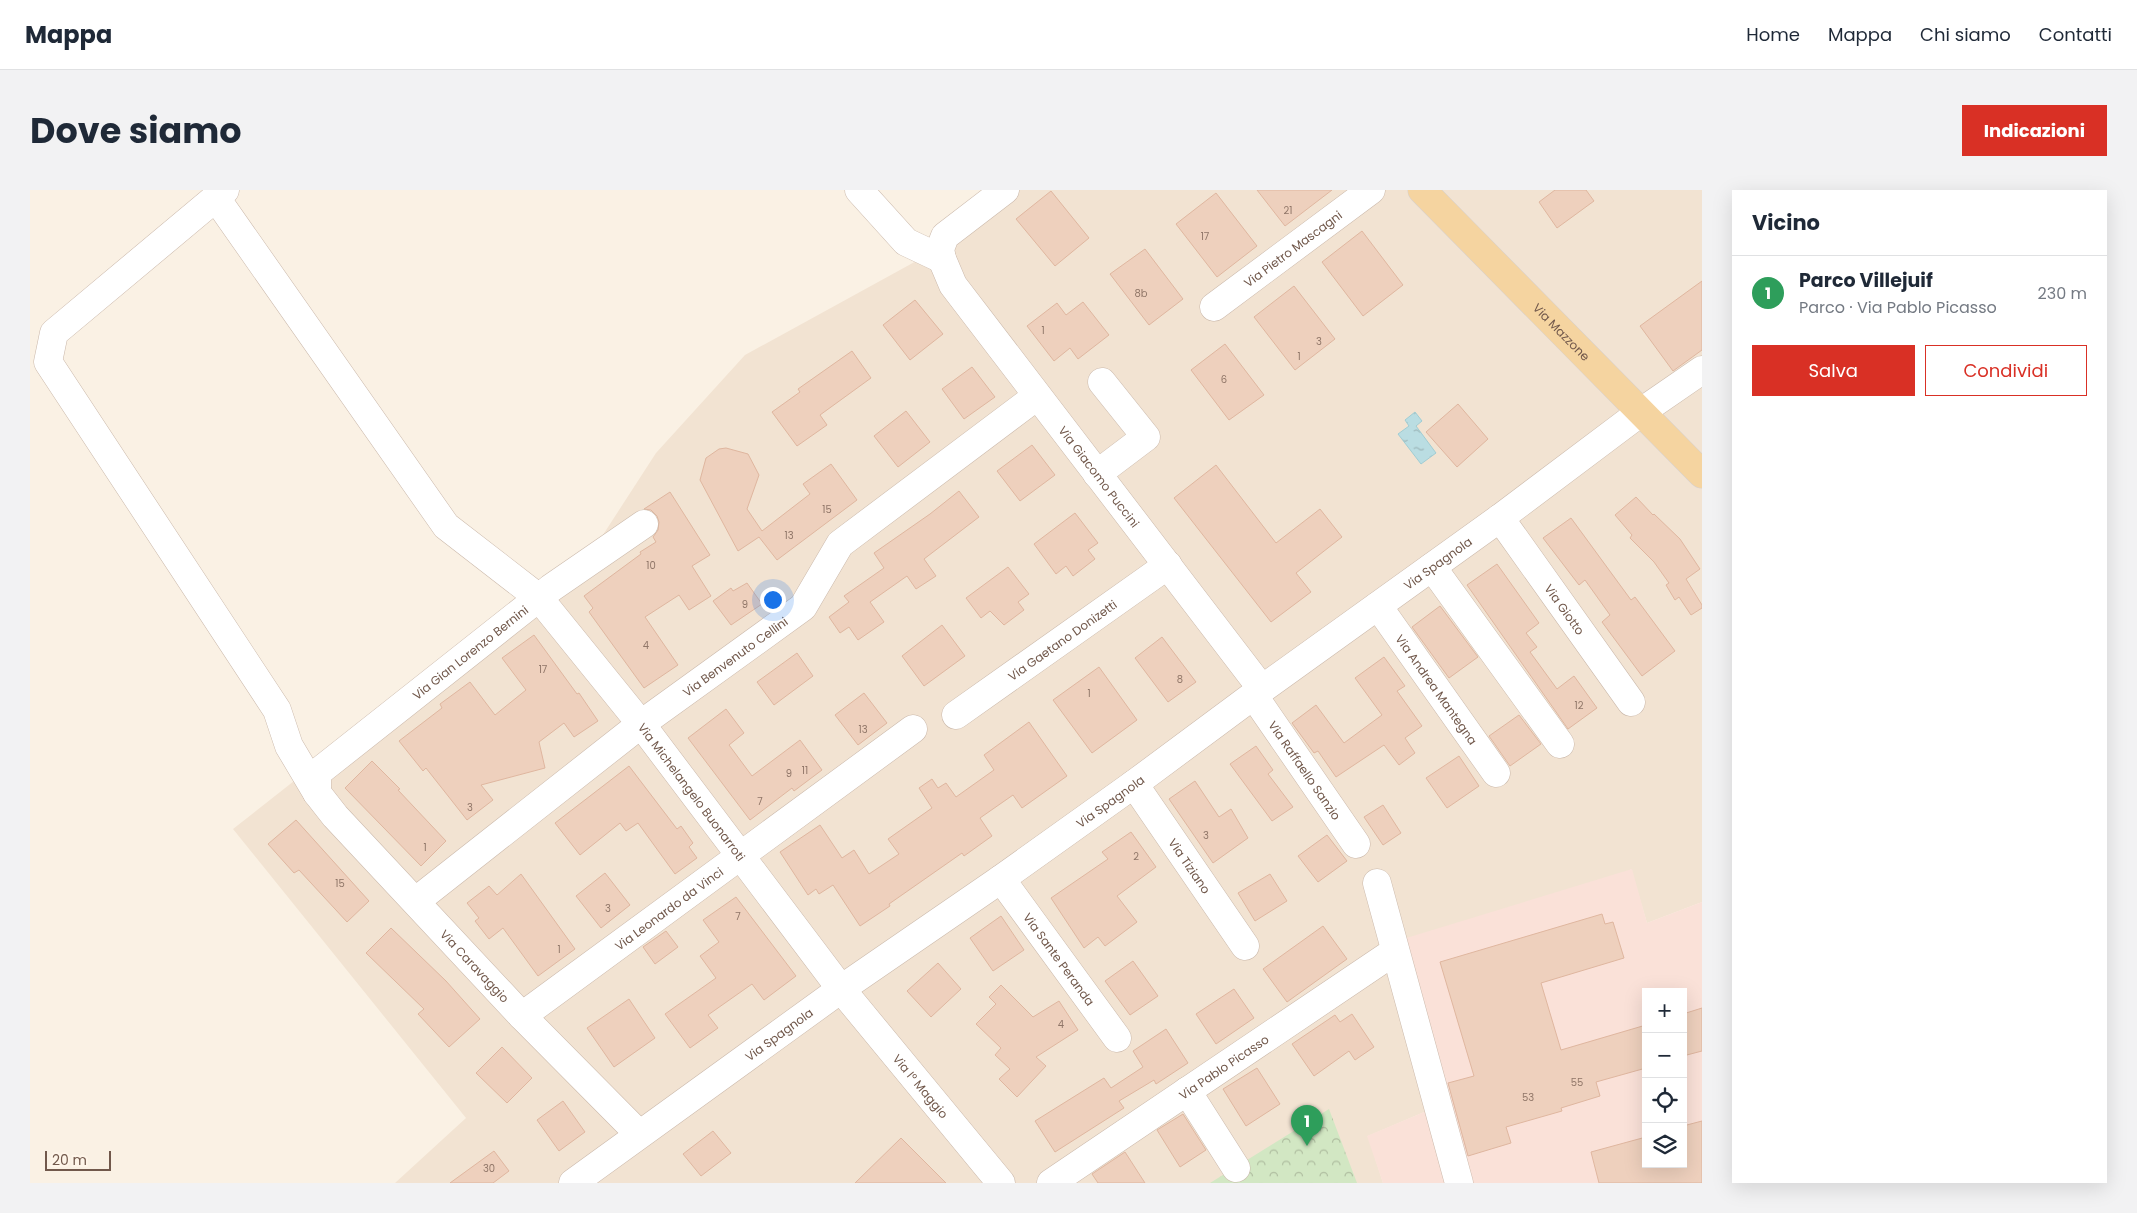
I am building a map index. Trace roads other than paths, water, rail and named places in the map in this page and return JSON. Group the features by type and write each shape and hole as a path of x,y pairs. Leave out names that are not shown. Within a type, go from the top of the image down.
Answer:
{"main road":[{"name":"Via Mazzone","path":"1422,190 1702,474"}],"street":[{"path":"859,190 906,242 942,260"},
{"path":"942,260 940,249 945,236 1005,190"},
{"name":"Via Pietro Mascagni","path":"1214,307 1371,190"},
{"name":"Via Michelangelo Buonarroti","path":"220,194 446,526 540,598 641,724 841,989"},
{"name":"Via Caravaggio","path":"220,194 54,333 48,362 277,710 289,746 317,793 335,816 522,1016 639,1134"},
{"name":"Via Giacomo Puccini","path":"942,260 953,285 1168,565 1258,692"},
{"name":"Via Spagnola","path":"573,1183 841,989 1001,879 1134,784 1258,692 1500,518 1641,412 1702,370"},
{"path":"1097,474 1146,437 1102,382"},
{"name":"Via Benvenuto Cellini","path":"416,901 641,724 803,607 840,544 1037,396"},
{"name":"Via Giotto","path":"1500,518 1631,702"},
{"name":"Via Gian Lorenzo Bernini","path":"317,793 317,773 540,598 644,524"},
{"name":"Via Gaetano Donizetti","path":"956,715 1168,565"},
{"path":"1432,567 1560,744"},
{"name":"Via Andrea Mantegna","path":"1378,606 1496,773"},
{"name":"Via Raffaello Sanzio","path":"1258,692 1356,844"},
{"name":"Via Leonardo da Vinci","path":"522,1016 912,728"},
{"name":"Via Tiziano","path":"1134,784 1245,946"},
{"name":"Via Sante Peranda","path":"1001,879 1117,1038"},
{"path":"1377,883 1459,1183"},
{"name":"Via Pablo Picasso","path":"1051,1183 1395,951"},
{"name":"Via I° Maggio","path":"841,989 1001,1183"},
{"path":"1187,1091 1236,1168"}],"water":[{"path":"1415,412 1422,421 1416,426 1436,453 1421,464 1398,434 1409,426 1405,420"}],"place":[{"name":"Parco Villejuif","path":"1307,1146"}]}
